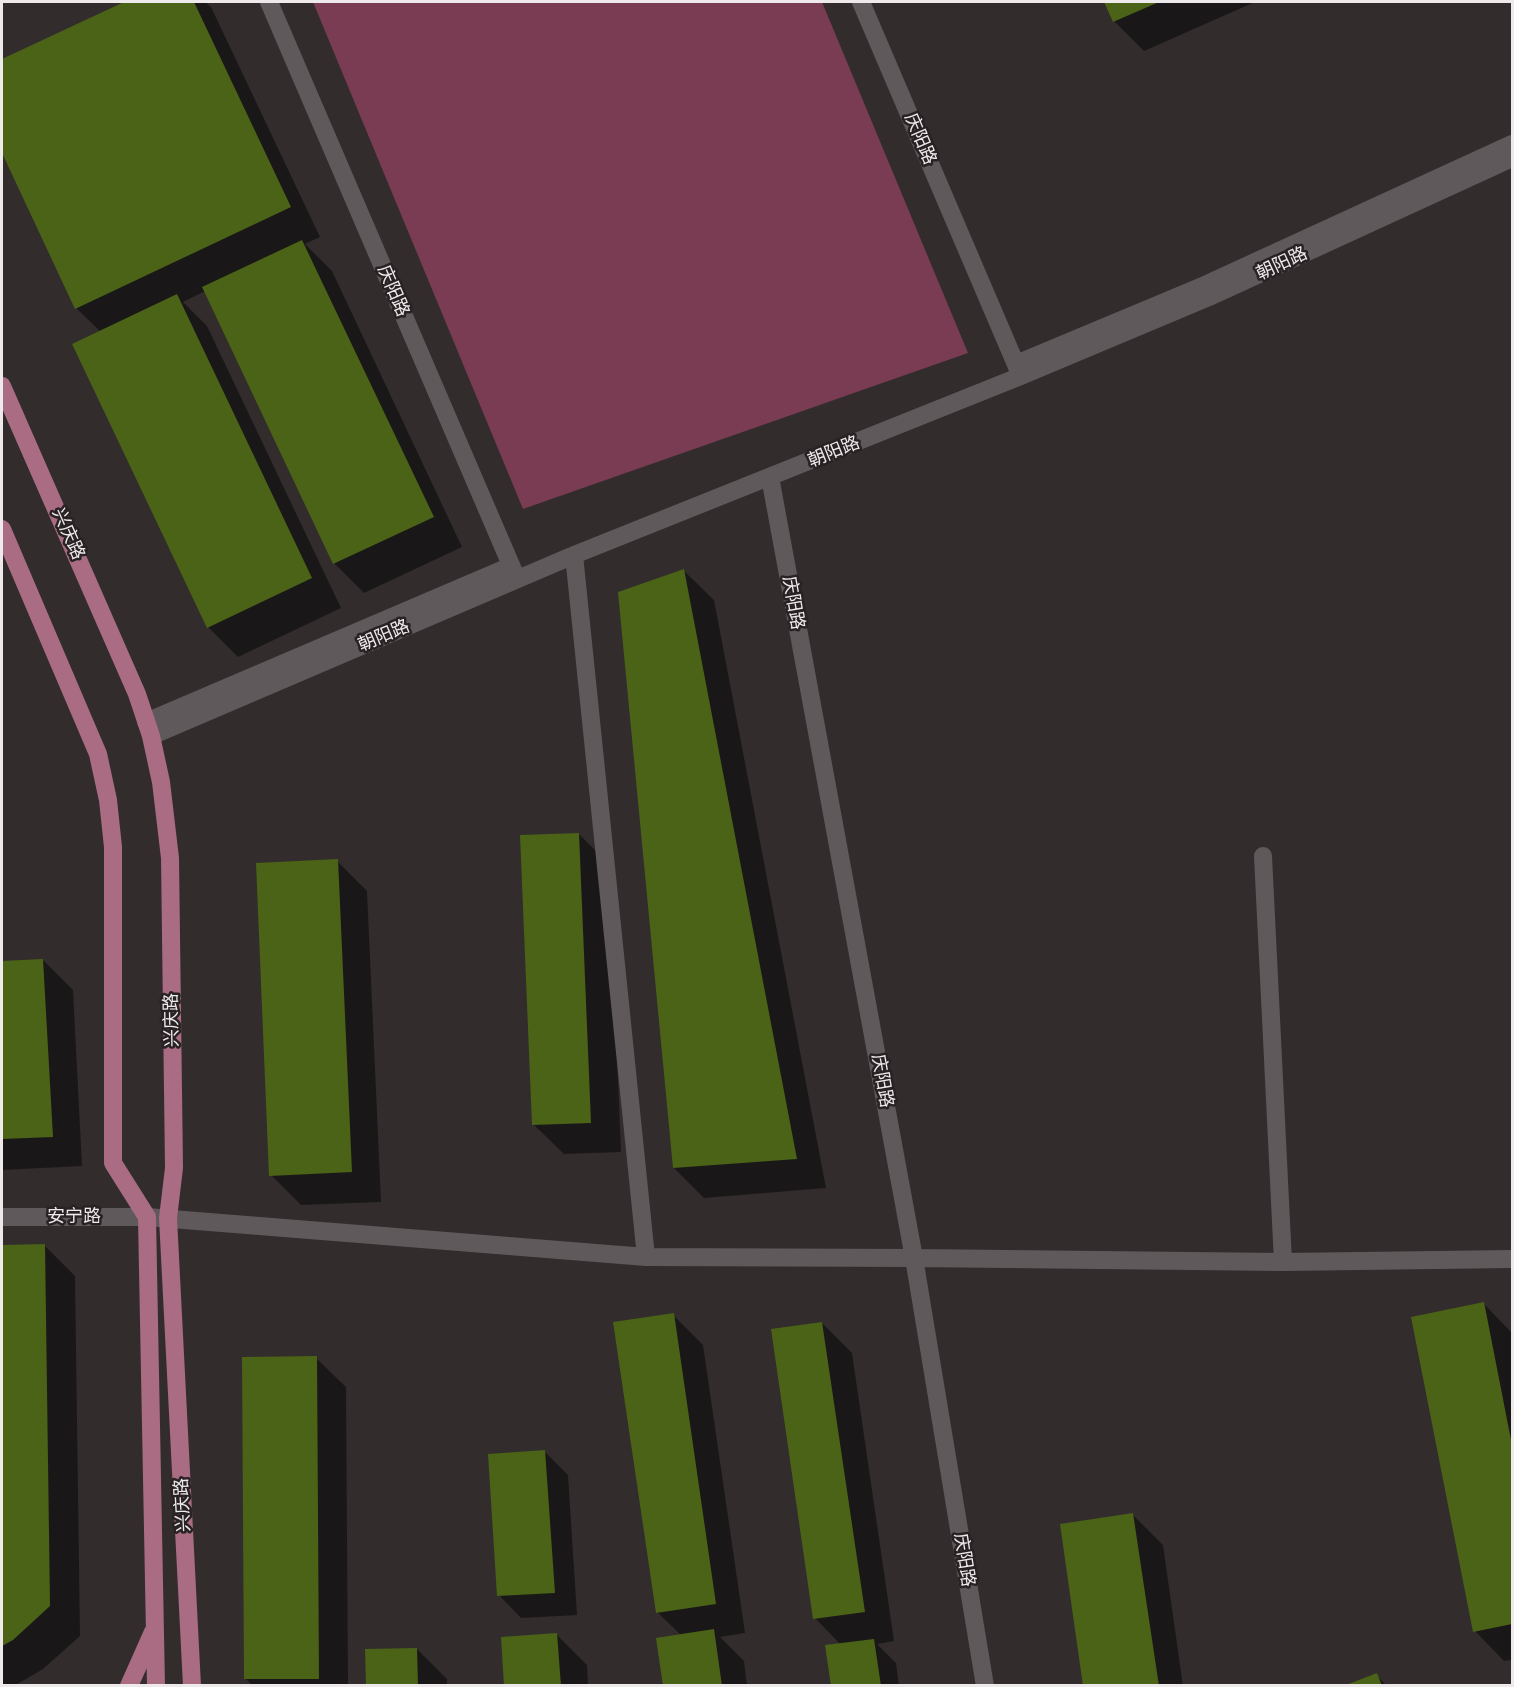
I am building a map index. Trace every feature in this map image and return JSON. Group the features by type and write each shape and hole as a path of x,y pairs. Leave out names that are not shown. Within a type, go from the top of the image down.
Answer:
{"main road":[{"name":"兴庆路","path":"2,386 137,694 149,729 161,782 170,858 174,1168 168,1218 192,1686"},
{"path":"2,528 98,754 108,800 113,847 113,1163 147,1217"},
{"name":"兴庆路","path":"147,1217 156,1686"},
{"path":"129,1686 155,1628"}],"street":[{"name":"庆阳路","path":"269,2 514,573"},
{"name":"庆阳路","path":"861,2 1018,370"},
{"name":"朝阳路","path":"149,729 514,573 574,555 770,477 1018,370 1512,144"},
{"name":"朝阳路","path":"1018,370 1209,297 1512,158"},
{"name":"庆阳路","path":"770,477 914,1258 985,1686"},
{"path":"574,555 646,1257"},
{"path":"1263,856 1283,1262"},
{"name":"安宁路","path":"2,1217 168,1218 646,1257 1283,1262 1512,1259"}],"shaded area":[{"path":"313,2 822,2 968,353 523,509"}],"building":[{"path":"124,2 194,2 291,207 75,309 2,153 2,59"},
{"path":"1104,2 1159,2 1113,22"},
{"path":"302,240 434,517 333,564 202,287"},
{"path":"177,294 312,578 207,628 72,344"},
{"path":"684,569 797,1159 673,1168 618,592"},
{"path":"579,833 591,1123 532,1125 520,835"},
{"path":"338,859 352,1172 269,1176 256,863"},
{"path":"43,959 53,1137 2,1139 2,961"},
{"path":"45,1244 50,1606 13,1640 2,1646 2,1245"},
{"path":"1484,1302 1512,1445 1512,1624 1473,1632 1411,1317"},
{"path":"674,1313 716,1604 656,1613 613,1322"},
{"path":"822,1322 865,1612 813,1619 771,1329"},
{"path":"317,1356 319,1679 244,1679 242,1357"},
{"path":"545,1450 555,1593 497,1596 488,1454"},
{"path":"1133,1513 1159,1686 1083,1686 1060,1524"},
{"path":"714,1629 722,1686 663,1686 656,1638"},
{"path":"557,1633 561,1686 504,1686 501,1637"},
{"path":"874,1639 881,1686 831,1686 825,1645"},
{"path":"417,1648 418,1686 366,1686 365,1649"},
{"path":"1377,1673 1382,1686 1346,1686 1346,1685"}]}
